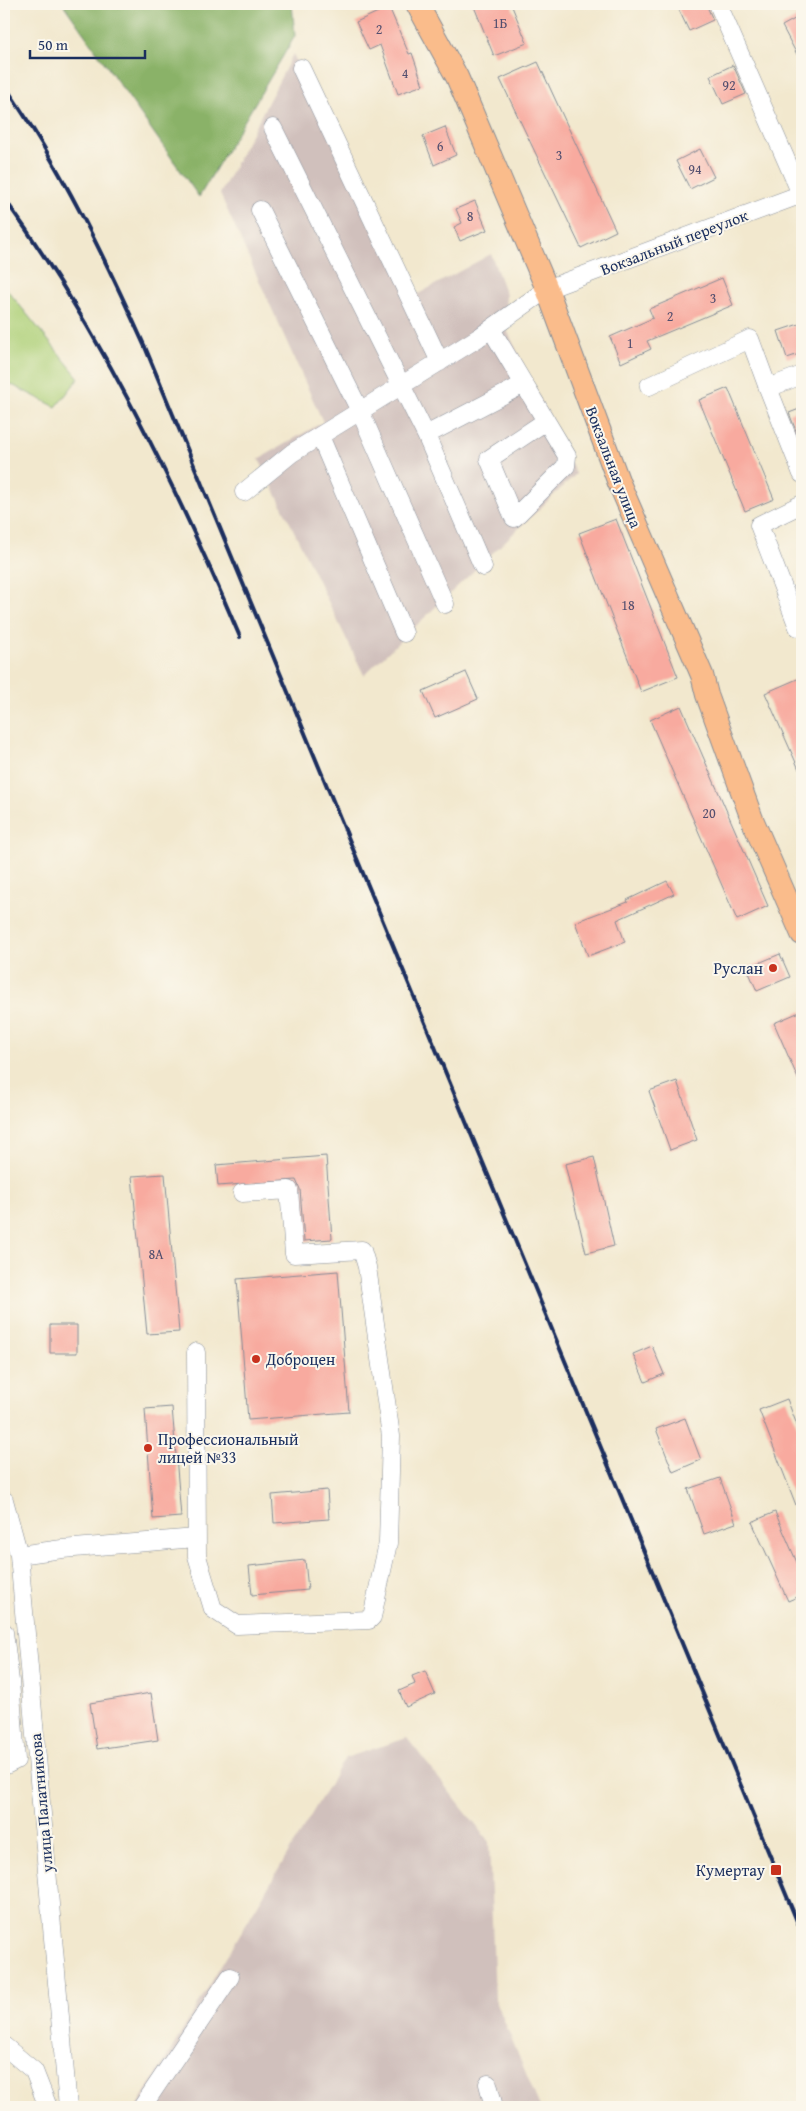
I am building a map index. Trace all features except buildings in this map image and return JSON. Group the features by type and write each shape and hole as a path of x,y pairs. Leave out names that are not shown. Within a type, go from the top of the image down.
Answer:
{"main road":[{"name":"Вокзальная улица","path":"417,4 458,77 547,289 619,483 702,675 706,695 752,819 802,934"}],"street":[{"path":"718,4 802,194"},
{"path":"301,68 440,362"},
{"path":"272,128 426,435 483,567"},
{"name":"Вокзальный переулок","path":"244,492 292,453 440,362 547,289 802,194"},
{"path":"260,210 360,411 445,604"},
{"path":"491,329 567,456 566,466 514,518 489,459 546,421"},
{"path":"649,386 750,339 802,474"},
{"path":"768,388 802,375"},
{"path":"426,435 524,384"},
{"path":"320,436 404,633"},
{"path":"802,504 758,525 798,627 802,625"},
{"path":"196,1352 197,1556 213,1609 237,1625 369,1620 372,1617 388,1543 391,1436 367,1267 362,1250 294,1254 288,1190 242,1193"},
{"name":"улица Палатникова","path":"4,1500 19,1555 67,2100"},
{"path":"19,1555 62,1549 196,1538"},
{"path":"4,1632 16,1760 4,1766"},
{"path":"142,2107 230,1977"},
{"path":"4,2046 34,2071 48,2107 67,2100"},
{"path":"488,2084 494,2107"}],"shaded area":[{"path":"293,54 411,298 491,254 506,295 504,324 576,474 364,675 259,459 323,422 220,194"},
{"path":"407,1738 489,1842 495,1999 540,2107 137,2107 345,1758"}],"green space":[{"path":"63,4 292,4 295,36 199,197"},
{"path":"4,286 79,378 56,407 4,381"}],"railway":[{"path":"4,85 63,180 114,279 145,347 802,1933"},
{"path":"4,198 40,250 105,356 163,467 240,637"}],"place":[{"name":"Руслан","path":"773,968"},
{"name":"Доброцен","path":"256,1359"},
{"name":"Профессиональный лицей №33","path":"148,1448"},
{"name":"Кумертау","path":"776,1870"}]}
